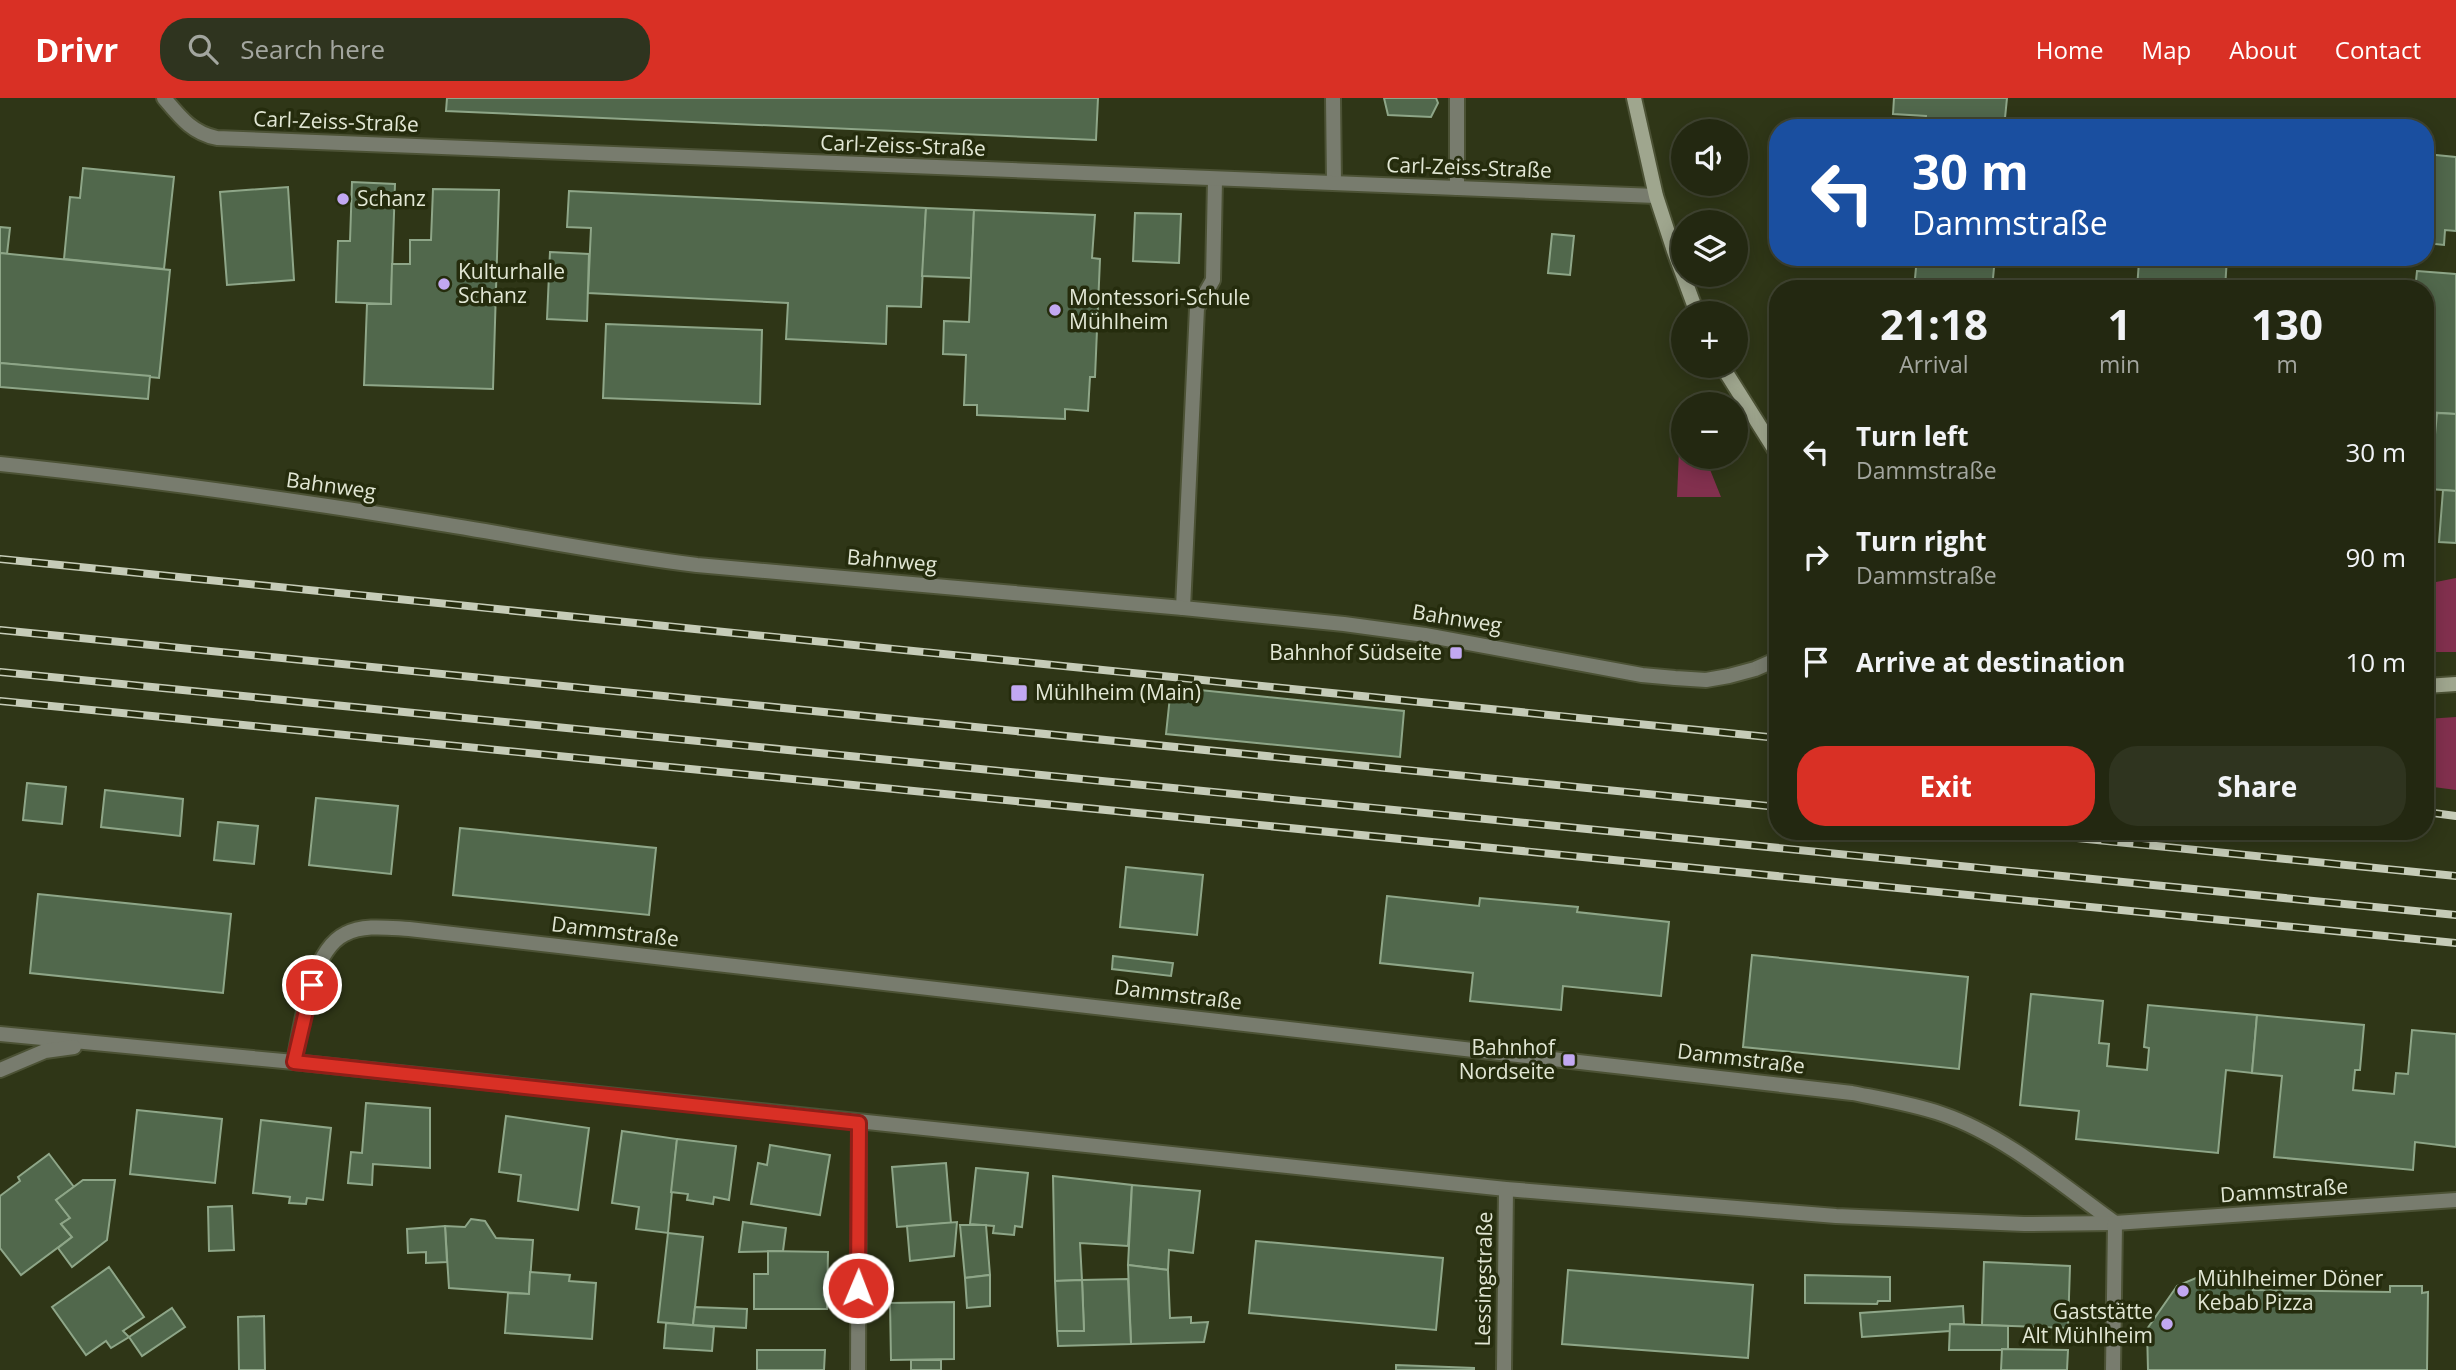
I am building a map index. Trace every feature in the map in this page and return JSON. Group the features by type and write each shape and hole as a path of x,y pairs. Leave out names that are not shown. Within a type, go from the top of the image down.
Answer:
{"main road":[{"path":"1634,98 1656,196 1693,301"},
{"path":"1730,378 1769,441"},
{"path":"2434,685 2456,684"}],"street":[{"name":"Carl-Zeiss-Straße","path":"164,98 190,127 202,135 217,138 1656,196"},
{"path":"1333,98 1334,183"},
{"path":"1457,98 1457,188"},
{"path":"1183,608 1197,308 1213,280 1215,180"},
{"name":"Bahnweg","path":"0,464 113,476 303,503 697,565 1183,608 1396,631 1500,647 1642,675 1706,680 1755,670 1769,663"},
{"name":"Dammstraße","path":"294,1062 306,1006 319,965 330,947 344,934 373,927 410,929 1853,1093 1942,1114 1971,1126 2035,1164 2115,1223"},
{"path":"0,1034 114,1044"},
{"path":"0,1070 45,1051 114,1044"},
{"name":"Dammstraße","path":"114,1044 1506,1189 1836,1216 2024,1224 2115,1223 2456,1200"},
{"path":"858,1370 859,1123"},
{"name":"Lessingstraße","path":"1504,1370 1506,1189"},
{"path":"2113,1370 2115,1223"}],"shaded area":[{"path":"1678,469 1710,469 1721,497 1677,497"},
{"path":"2456,578 2456,652 2434,652 2434,582"},
{"path":"2456,717 2456,790 2434,787 2434,718"}],"building":[{"path":"447,98 1098,98 1096,140 446,111"},
{"path":"1384,98 1436,98 1438,103 1431,117 1388,115"},
{"path":"1894,98 2007,98 2005,119 1926,119 1926,116 1893,114"},
{"path":"2434,155 2456,157 2456,231 2445,230 2444,245 2434,244"},
{"path":"83,168 174,177 164,269 64,259 70,197 80,198"},
{"path":"352,182 395,184 391,304 336,302 338,241 350,241"},
{"path":"288,187 294,280 227,285 220,192"},
{"name":"Kulturhalle Schanz","path":"433,189 499,190 493,389 364,385 367,304 391,304 392,264 410,264 410,240 431,240"},
{"path":"569,191 926,208 921,307 887,306 886,344 786,339 788,303 588,293 591,228 567,227"},
{"path":"926,208 974,210 971,278 922,276"},
{"path":"974,210 1095,215 1092,258 1100,259 1095,377 1090,377 1088,411 1065,409 1065,419 977,415 977,405 964,405 966,355 943,354 944,321 969,322"},
{"path":"1135,213 1181,214 1179,263 1133,261"},
{"path":"0,227 10,228 7,254 0,253"},
{"path":"1552,234 1574,236 1570,275 1548,273"},
{"path":"550,252 589,254 587,321 547,319"},
{"path":"0,253 170,270 159,378 0,363"},
{"path":"1916,266 1994,266 1993,280 1915,280"},
{"path":"2139,266 2226,266 2226,280 2138,280"},
{"path":"2417,271 2456,274 2456,414 2434,413 2434,280 2416,280"},
{"path":"606,324 762,330 760,404 603,398"},
{"path":"0,363 150,376 148,399 0,387"},
{"path":"2434,413 2437,413 2434,446"},
{"path":"2437,413 2456,414 2456,491 2434,489"},
{"path":"2443,490 2456,491 2456,543 2439,542"},
{"path":"1171,687 1404,711 1400,757 1166,734"},
{"path":"27,783 66,787 62,824 23,820"},
{"path":"105,790 183,799 180,836 101,827"},
{"path":"316,798 398,806 391,874 309,865"},
{"path":"218,822 258,826 254,864 214,860"},
{"path":"460,828 656,848 649,915 453,895"},
{"path":"1126,867 1203,875 1197,935 1120,927"},
{"path":"38,894 231,914 223,993 30,973"},
{"path":"1387,896 1479,906 1480,898 1578,907 1577,912 1669,922 1661,996 1563,986 1561,1010 1470,1001 1473,973 1380,963"},
{"path":"1752,955 1968,977 1959,1069 1743,1047"},
{"path":"1113,956 1173,963 1171,976 1112,969"},
{"path":"2031,994 2103,1001 2099,1043 2109,1044 2107,1066 2147,1070 2149,1048 2144,1047 2148,1005 2257,1015 2252,1073 2226,1070 2218,1153 2076,1139 2079,1111 2020,1105"},
{"path":"2257,1015 2364,1025 2360,1070 2355,1070 2353,1090 2394,1094 2396,1073 2408,1074 2412,1030 2456,1034 2456,1147 2415,1142 2413,1170 2274,1157 2282,1076 2252,1073"},
{"path":"366,1103 430,1108 430,1168 373,1164 372,1185 348,1183 351,1152 362,1153"},
{"path":"137,1110 222,1119 215,1183 130,1174"},
{"path":"506,1116 589,1128 578,1210 518,1201 521,1175 499,1172"},
{"path":"261,1120 331,1128 323,1200 307,1198 306,1204 289,1203 290,1197 253,1193"},
{"path":"622,1131 677,1139 668,1233 636,1229 639,1207 612,1203"},
{"path":"677,1139 736,1146 729,1200 714,1197 713,1204 687,1200 688,1194 671,1192"},
{"path":"770,1145 830,1155 820,1215 751,1204 758,1163 767,1165"},
{"path":"49,1154 74,1187 56,1200 70,1218 61,1224 72,1237 21,1275 0,1248 0,1196 20,1181 18,1177"},
{"path":"946,1163 951,1223 897,1227 892,1167"},
{"path":"976,1168 1028,1173 1022,1227 1015,1226 1014,1235 993,1233 994,1226 970,1224"},
{"path":"1053,1176 1132,1185 1128,1246 1080,1243 1082,1280 1055,1281"},
{"path":"83,1180 115,1180 107,1240 72,1267 58,1248 72,1237 61,1224 70,1218 56,1200"},
{"path":"1132,1185 1200,1191 1193,1253 1169,1250 1168,1270 1128,1265"},
{"path":"232,1206 234,1250 209,1251 208,1207"},
{"path":"471,1219 485,1221 496,1238 533,1240 529,1294 449,1288 445,1226 465,1227"},
{"path":"743,1222 786,1228 783,1251 739,1252"},
{"path":"957,1222 954,1256 910,1261 907,1226"},
{"path":"960,1225 986,1225 990,1275 965,1278"},
{"path":"445,1226 447,1262 426,1263 426,1252 408,1253 407,1229"},
{"path":"668,1233 703,1237 693,1325 658,1322"},
{"path":"1256,1241 1443,1258 1436,1330 1249,1313"},
{"path":"768,1251 828,1252 827,1309 754,1309 754,1274 768,1274"},
{"path":"1984,1262 2070,1266 2068,1328 1982,1325"},
{"path":"1128,1265 1168,1270 1170,1318 1191,1317 1191,1323 1208,1322 1204,1342 1131,1344"},
{"path":"109,1267 144,1317 123,1331 129,1337 111,1348 106,1341 86,1355 52,1307"},
{"path":"1568,1270 1753,1285 1748,1358 1562,1344"},
{"path":"530,1272 570,1275 569,1281 596,1283 592,1339 505,1333 508,1293 529,1294"},
{"path":"990,1275 990,1306 967,1308 965,1278"},
{"path":"1805,1275 1890,1277 1890,1301 1878,1301 1877,1304 1805,1303"},
{"path":"2203,1275 2254,1276 2253,1290 2390,1292 2390,1286 2422,1286 2422,1293 2428,1292 2427,1370 2148,1370 2147,1329 2177,1286"},
{"path":"1128,1279 1131,1344 1058,1346 1057,1331 1084,1331 1082,1280"},
{"path":"1082,1280 1084,1331 1057,1331 1055,1281"},
{"path":"954,1302 954,1359 891,1360 890,1303"},
{"path":"1963,1306 1964,1324 1950,1324 1950,1331 1862,1337 1860,1313"},
{"path":"695,1307 747,1309 746,1328 693,1325"},
{"path":"172,1308 185,1327 142,1356 129,1337"},
{"path":"264,1316 265,1370 239,1370 238,1317"},
{"path":"666,1323 714,1327 712,1351 664,1348"},
{"path":"1950,1324 2008,1326 2008,1350 1949,1350"},
{"path":"2002,1349 2068,1350 2067,1370 2001,1370"},
{"path":"757,1350 825,1350 824,1370 757,1370"},
{"path":"911,1360 941,1360 941,1370 911,1370"},
{"path":"1396,1365 1474,1368 1474,1370 1396,1370"}],"railway":[{"path":"0,559 1769,737"},
{"path":"0,630 1769,806"},
{"path":"0,672 2456,915"},
{"path":"0,701 2456,943"},
{"path":"2434,813 2456,816"},
{"path":"2096,840 2456,876"}],"place":[{"name":"Schanz","path":"343,199"},
{"name":"Kulturhalle Schanz","path":"444,284"},
{"name":"Montessori-Schule Mühlheim","path":"1055,310"},
{"name":"Bahnhof Südseite","path":"1456,653"},
{"name":"Mühlheim (Main)","path":"1019,693"},
{"name":"Bahnhof Nordseite","path":"1569,1060"},
{"name":"Mühlheimer Döner Kebab Pizza","path":"2183,1291"},
{"name":"Gaststätte Alt Mühlheim","path":"2167,1324"}],"route":[{"path":"312,985 294,1062 859,1123 858,1288"}]}
